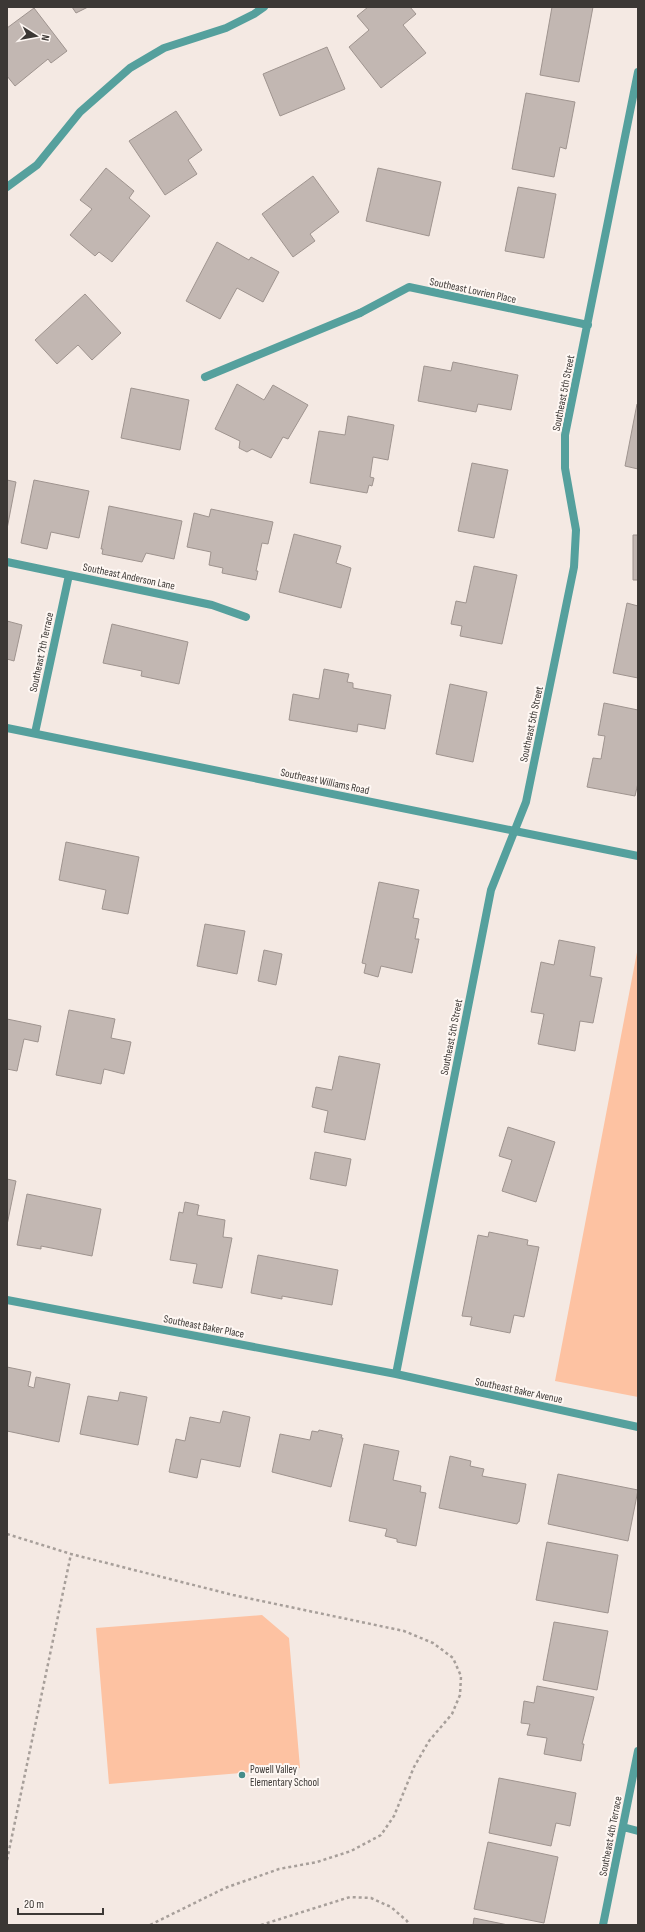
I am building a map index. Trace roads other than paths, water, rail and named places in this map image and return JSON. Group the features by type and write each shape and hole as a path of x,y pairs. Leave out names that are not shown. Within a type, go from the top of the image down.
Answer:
{"street":[{"path":"7,187 38,165 80,112 130,68 164,48 226,28 254,14 264,7"},
{"name":"Southeast 5th Street","path":"396,1374 491,890 526,802 574,567 576,530 565,468 565,435 638,72"},
{"name":"Southeast Lovrien Place","path":"205,377 360,313 409,287 588,325"},
{"name":"Southeast Anderson Lane","path":"7,562 212,605 246,617"},
{"name":"Southeast 7th Terrace","path":"35,734 69,575"},
{"name":"Southeast Williams Road","path":"7,728 638,856"},
{"name":"Southeast Baker Place","path":"7,1300 396,1374"},
{"name":"Southeast Baker Avenue","path":"396,1374 638,1427"},
{"name":"Southeast 4th Terrace","path":"603,1925 638,1751"},
{"path":"623,1828 638,1831"}],"place":[{"name":"Powell Valley Elementary School","path":"242,1775"}]}
